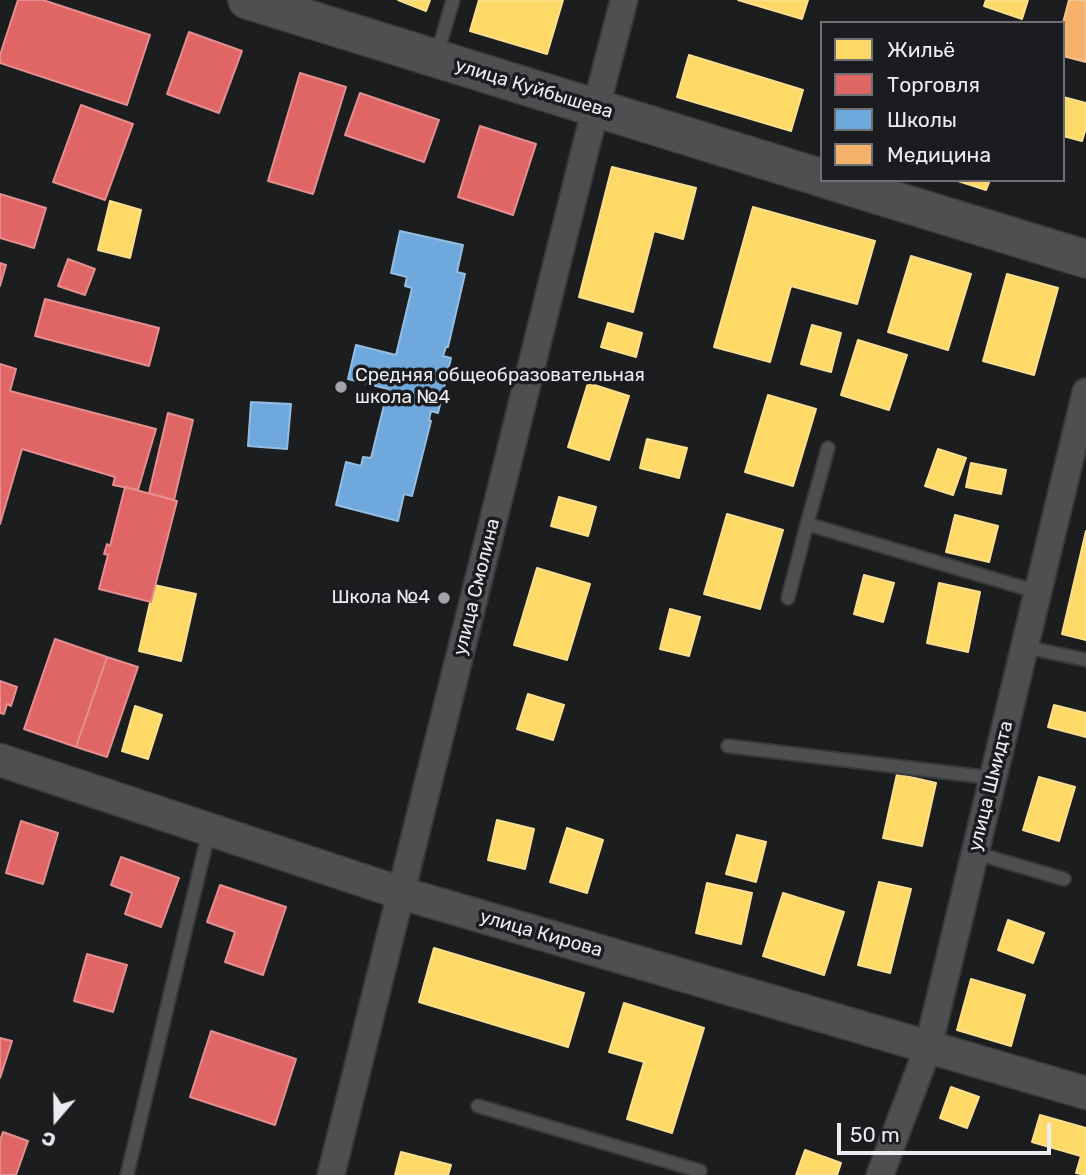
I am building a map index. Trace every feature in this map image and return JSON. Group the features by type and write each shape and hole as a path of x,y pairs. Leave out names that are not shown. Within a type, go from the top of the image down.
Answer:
{"main road":[{"name":"улица Куйбышева","path":"247,0 820,177"},
{"path":"835,182 1086,259"}],"street":[{"name":"улица Смолина","path":"331,1175 624,0"},
{"name":"улица Шмидта","path":"880,1175 928,1048 1086,393"},
{"name":"улица Кирова","path":"0,760 401,893 1086,1093"}],"lane":[{"path":"436,58 453,0"},
{"path":"788,598 828,448"},
{"path":"807,524 1038,592"},
{"path":"1025,647 1086,660"},
{"path":"729,746 993,778"},
{"path":"127,1175 209,830"},
{"path":"975,853 1064,880"},
{"path":"478,1106 700,1171 698,1175"}],"building: Жильё":[{"path":"398,0 430,0 426,11"},
{"path":"479,0 563,0 547,54 470,31"},
{"path":"738,0 808,0 802,19"},
{"path":"986,0 1028,0 1022,19 984,6"},
{"path":"689,55 803,90 791,131 677,97"},
{"path":"1065,98 1086,103 1086,128 1082,141 1065,137"},
{"path":"612,167 696,188 683,239 654,231 633,312 579,297"},
{"path":"961,182 989,182 986,190"},
{"path":"110,201 141,210 130,258 98,250"},
{"path":"753,207 875,241 857,304 791,286 770,362 714,347"},
{"path":"911,256 971,274 948,350 888,332"},
{"path":"1007,274 1058,288 1034,375 983,361"},
{"path":"608,323 642,333 636,357 601,347"},
{"path":"812,325 841,333 831,372 801,364"},
{"path":"858,340 907,355 889,410 841,395"},
{"path":"588,383 629,396 609,460 568,447"},
{"path":"768,395 816,409 793,486 745,472"},
{"path":"647,439 687,448 679,478 640,468"},
{"path":"938,449 966,458 953,495 925,486"},
{"path":"971,463 1006,470 1001,494 966,487"},
{"path":"559,497 596,507 588,536 551,526"},
{"path":"727,514 783,530 760,609 704,594"},
{"path":"955,515 998,526 989,562 946,552"},
{"path":"1086,531 1086,640 1062,634"},
{"path":"537,568 590,584 567,660 514,645"},
{"path":"864,575 894,583 883,622 854,614"},
{"path":"939,583 980,592 968,652 927,643"},
{"path":"154,585 196,594 181,661 139,651"},
{"path":"670,609 700,617 689,656 660,649"},
{"path":"528,694 564,705 553,740 517,729"},
{"path":"1054,705 1086,713 1086,737 1048,727"},
{"path":"135,706 162,715 148,759 122,751"},
{"path":"897,774 936,783 922,846 883,838"},
{"path":"1039,777 1075,787 1059,841 1023,830"},
{"path":"497,820 534,829 525,869 488,860"},
{"path":"567,828 603,840 587,893 550,882"},
{"path":"737,835 766,842 756,882 726,874"},
{"path":"879,882 911,889 890,973 858,965"},
{"path":"707,883 752,893 741,944 696,933"},
{"path":"783,893 844,912 824,975 763,956"},
{"path":"1008,920 1044,933 1033,963 998,950"},
{"path":"434,948 584,993 568,1047 419,1002"},
{"path":"971,979 1025,995 1011,1046 957,1030"},
{"path":"624,1003 704,1028 672,1133 627,1119 644,1062 609,1052"},
{"path":"951,1087 979,1097 967,1128 940,1118"},
{"path":"1040,1115 1086,1128 1086,1175 1076,1173 1081,1156 1032,1142"},
{"path":"805,1150 841,1163 837,1175 796,1175"},
{"path":"401,1152 451,1165 448,1175 395,1175"}],"building: Торговля":[{"path":"18,0 43,0 150,35 127,105 0,63 0,55"},
{"path":"189,32 242,51 219,113 167,94"},
{"path":"300,73 346,87 313,194 268,181"},
{"path":"360,93 439,120 424,162 345,135"},
{"path":"81,105 133,124 105,200 53,182"},
{"path":"480,126 536,144 513,215 458,197"},
{"path":"0,194 46,208 34,248 0,238"},
{"path":"68,259 95,269 85,295 58,286"},
{"path":"0,263 6,265 0,286"},
{"path":"45,299 159,328 149,366 35,336"},
{"path":"0,364 16,369 10,391 156,429 138,490 113,485 115,477 22,449 0,524"},
{"path":"168,413 193,420 174,500 149,493"},
{"path":"125,487 177,501 151,602 99,589 108,555 104,554 107,544 110,546"},
{"path":"55,639 107,657 76,747 24,729"},
{"path":"107,657 138,667 107,757 76,747"},
{"path":"0,681 17,687 11,706 7,704 4,714 0,713"},
{"path":"21,821 58,833 43,884 6,873"},
{"path":"121,857 179,878 161,927 125,914 132,893 111,885"},
{"path":"220,885 286,907 263,975 225,962 235,932 207,922"},
{"path":"87,954 127,965 113,1012 74,1001"},
{"path":"211,1031 296,1059 275,1125 190,1097"},
{"path":"0,1038 12,1041 0,1078"},
{"path":"3,1132 28,1141 16,1175 0,1175 0,1140"}],"building: Школы":[{"path":"400,231 463,245 457,272 465,274 448,347 443,356 451,358 438,413 431,411 431,421 412,496 404,494 398,521 336,505 346,462 361,466 363,457 371,458 388,389 348,379 356,345 396,355 412,288 405,286 407,277 391,273"},
{"path":"251,402 291,404 287,449 248,446"}],"building: Медицина":[{"path":"1069,0 1086,0 1086,62 1065,57 1064,21"}],"place":[{"name":"Средняя общеобразовательная школа №4","path":"341,387"},
{"name":"Школа №4","path":"444,598"}]}
